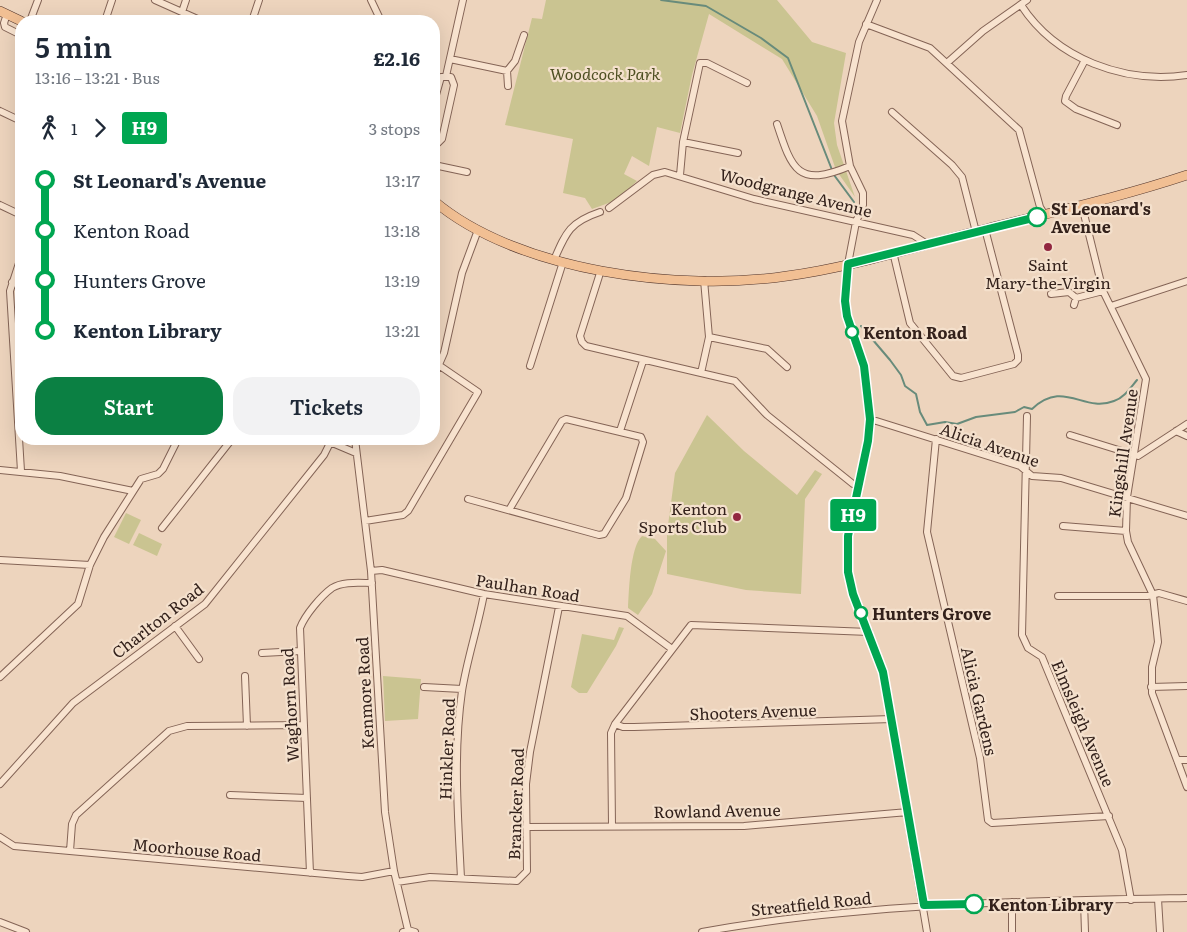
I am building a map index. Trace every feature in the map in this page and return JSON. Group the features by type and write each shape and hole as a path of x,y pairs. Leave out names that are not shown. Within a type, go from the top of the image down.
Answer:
{"main road":[{"path":"440,205 478,230 518,248 563,262 649,277 704,280 770,278 848,264 1082,206 1187,176"}],"street":[{"path":"32,15 38,0"},
{"path":"107,15 112,0"},
{"path":"155,0 189,15"},
{"path":"182,12 186,0"},
{"path":"254,15 259,0"},
{"path":"371,0 378,15"},
{"path":"440,76 450,59 463,0"},
{"path":"876,0 854,61 842,121 850,166 863,193 863,204 856,222 848,264 845,301 847,316 864,366 870,419 868,441 848,536 848,572 853,594 883,672 924,905 927,932"},
{"path":"948,62 983,31 1024,2 1028,16 1047,35 1064,50 1085,60 1114,70 1150,78 1187,75"},
{"path":"4,13 5,27 15,32"},
{"path":"866,24 930,48 948,62 1020,130 1040,207 1045,215"},
{"path":"508,86 507,71 515,61 524,35"},
{"path":"450,59 507,71"},
{"path":"1085,60 1065,101 1076,110 1117,125"},
{"path":"680,175 683,142 700,63 707,63 747,83"},
{"path":"440,79 451,77 454,85 442,140 440,142"},
{"path":"0,111 15,118"},
{"path":"892,112 952,165 962,177 980,230 1018,360 1014,364 961,378 953,376 910,323 893,252"},
{"path":"777,124 788,159 795,168 811,175 850,166"},
{"path":"683,142 738,153"},
{"path":"440,166 467,172"},
{"name":"Woodgrange Avenue","path":"609,208 658,172 668,172 754,199 913,236 927,244"},
{"path":"0,205 15,212"},
{"path":"1082,206 1103,291 1111,306 1187,281"},
{"path":"554,260 567,230 584,218 600,212"},
{"path":"365,521 403,515 412,507 478,392 440,366 462,273 478,230"},
{"path":"530,366 563,262"},
{"path":"601,270 580,336 586,346 643,361 735,381 767,415 852,484 859,486"},
{"path":"15,274 12,282 15,329"},
{"path":"701,373 709,337 704,280"},
{"path":"1076,298 1103,291"},
{"path":"1051,294 1069,292 1076,298"},
{"path":"1074,305 1076,298"},
{"name":"Kingshill Avenue","path":"1111,306 1146,379 1135,455 1126,497 1126,531 1128,542 1153,595 1158,642 1152,667 1151,687 1187,787"},
{"path":"709,337 767,349 787,367"},
{"path":"620,431 643,361"},
{"name":"Elmsleigh Avenue","path":"1027,416 1022,635 1028,648 1042,657 1122,850 1131,900"},
{"path":"468,499 599,535 604,534 626,498 643,442 641,437 566,419 562,422 509,510"},
{"name":"Alicia Avenue","path":"870,419 1020,466 1032,476 1061,478 1187,516"},
{"path":"1070,435 1138,456 1187,424"},
{"path":"1176,431 1187,436"},
{"name":"Alicia Gardens","path":"936,439 927,532 980,758 988,820 992,823 1108,816"},
{"path":"20,445 21,471"},
{"path":"0,677 78,604 90,565 104,536 141,479 158,474 175,445"},
{"path":"162,528 227,445"},
{"name":"Charlton Road","path":"0,784 73,703 205,604 324,456 329,445"},
{"path":"341,445 356,453"},
{"name":"Kenmore Road","path":"355,445 372,583 383,792 394,871 409,931"},
{"path":"0,470 21,471 133,491"},
{"path":"1063,526 1126,531"},
{"path":"0,560 90,565"},
{"name":"Paulhan Road","path":"371,571 382,570 484,594 628,616 672,649"},
{"name":"Waghorn Road","path":"310,873 300,628 303,620 333,588 345,584 372,583"},
{"path":"1058,596 1153,595 1158,593 1187,601"},
{"name":"Hinkler Road","path":"461,878 456,761 462,690 484,594"},
{"name":"Brancker Road","path":"397,882 430,877 517,881 523,877 526,871 526,784 533,726 559,606"},
{"path":"612,825 611,734 615,724 691,625 869,632"},
{"path":"175,626 199,659"},
{"path":"262,653 300,652"},
{"path":"245,676 247,726"},
{"path":"1151,687 1187,686"},
{"path":"424,687 462,690"},
{"name":"Shooters Avenue","path":"615,724 634,728 892,719"},
{"path":"70,851 72,824 76,815 169,732 186,726 304,725"},
{"path":"1177,760 1187,760"},
{"path":"230,795 307,798"},
{"name":"Rowland Avenue","path":"526,827 612,825 744,826 908,812"},
{"name":"Moorhouse Road","path":"0,837 14,846 310,873 362,877 394,871"},
{"name":"Streatfield Road","path":"702,932 799,917 924,905 1187,898"},
{"path":"1158,899 1160,932"},
{"path":"1084,901 1085,932"},
{"path":"1012,902 1012,932"},
{"path":"0,922 26,932"}],"green space":[{"name":"Woodcock Park","path":"546,0 777,0 812,42 846,53 834,123 837,145 855,197 836,170 817,116 782,59 709,14 692,75 680,133 657,127 649,166 632,156 624,174 637,181 617,200 592,209 585,198 563,193 573,139 505,125 532,18 542,19"},
{"name":"Kenton Sports Club","path":"707,415 744,451 797,495 815,470 822,474 805,499 801,594 746,590 667,574 667,533 675,473"},
{"path":"126,513 141,520 129,544 114,537"},
{"path":"139,533 162,544 157,556 133,545"},
{"path":"642,536 655,539 666,551 652,594 638,615 628,608 633,559 638,542"},
{"path":"619,627 624,628 616,646 587,693 579,693 571,687 582,634 614,640"},
{"path":"383,676 421,679 418,719 385,721"}],"waterway":[{"path":"661,0 706,6 761,38 788,58 834,175 854,202"},
{"path":"861,326 890,360 901,375 905,386 916,394 920,412 927,425 945,422 957,424 976,417 1015,412 1024,407 1032,409 1043,401 1054,397 1064,396 1103,404 1121,397 1137,380"}],"bus line":[{"name":"H9","path":"974,904 924,905 883,672 853,594 848,572 848,536 868,441 870,419 864,366 847,316 845,301 846,276 848,264 1037,217"}],"place":[{"name":"St Leonard's Avenue","path":"1037,217"},
{"name":"Saint Mary-the-Virgin","path":"1048,247"},
{"name":"Kenton Road","path":"852,332"},
{"name":"Kenton Sports Club","path":"737,517"},
{"name":"Hunters Grove","path":"861,613"},
{"name":"Kenton Library","path":"974,904"}]}
